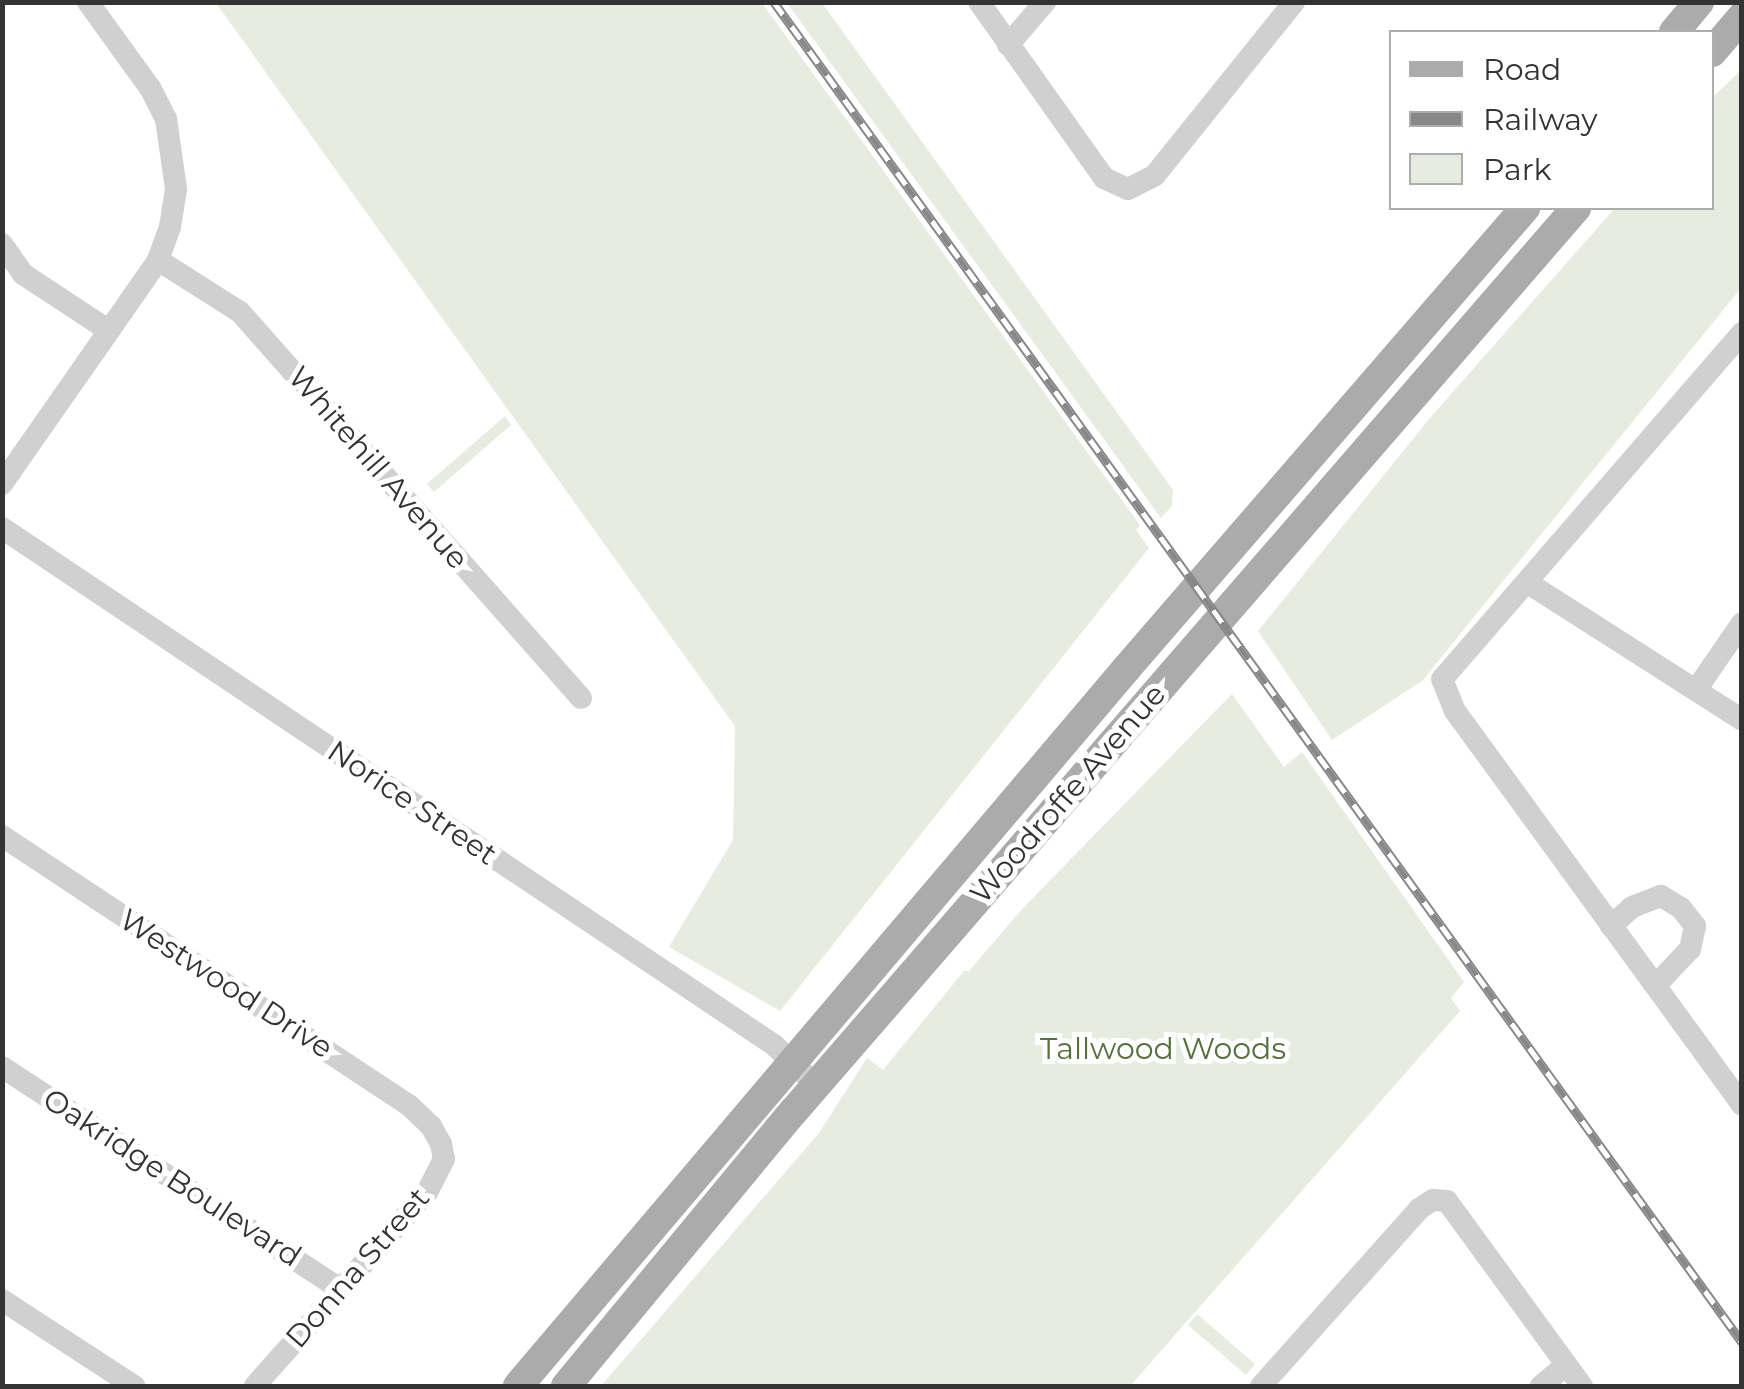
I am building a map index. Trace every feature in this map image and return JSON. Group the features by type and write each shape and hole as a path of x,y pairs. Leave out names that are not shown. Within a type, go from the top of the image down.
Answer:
{"main road":[{"path":"1676,30 1700,2"},
{"path":"1714,50 1742,17"},
{"path":"1714,63 1742,50"},
{"name":"Woodroffe Avenue","path":"518,1386 1126,668 1522,210"},
{"name":"Woodroffe Avenue","path":"566,1386 816,1086 1574,210"},
{"path":"1258,517 1286,543"},
{"path":"1126,668 1153,695"}],"street":[{"path":"2,484 158,260 176,190 166,119 150,88 88,2"},
{"path":"979,2 1104,178 1128,189 1155,175 1294,2"},
{"path":"1008,44 1045,2"},
{"path":"2,244 24,274 108,330"},
{"name":"Whitehill Avenue","path":"158,260 240,312 582,698"},
{"path":"1742,334 1442,679 1454,711 1742,1104"},
{"name":"Norice Street","path":"2,528 774,1045 816,1086"},
{"path":"1528,584 1742,720"},
{"path":"1696,690 1742,623"},
{"name":"Westwood Drive","path":"2,836 410,1106 431,1126 440,1143"},
{"path":"1612,926 1632,907 1661,896 1681,908 1695,926 1690,949 1656,985"},
{"name":"Oakridge Boulevard","path":"2,1067 341,1290"},
{"name":"Donna Street","path":"256,1386 427,1192 444,1159 440,1143"},
{"path":"1261,1386 1419,1209 1433,1200 1446,1201 1582,1386"},
{"path":"2,1300 134,1386"},
{"path":"1541,1386 1566,1365"}],"green space":[{"path":"216,3 762,3 1140,525 1136,530 1149,548 780,1011 669,947 733,840 735,726"},
{"path":"787,3 822,3 1173,490 1172,506 1161,518"},
{"path":"1741,70 1741,288 1422,681 1332,740 1258,631 1430,418 1613,210 1714,210 1714,96"},
{"path":"505,416 511,425 434,492 427,484"},
{"name":"Tallwood Woods","path":"1232,694 1284,767 1302,752 1464,982 1451,998 1460,1011 1130,1386 601,1386 819,1133 867,1058 883,1070 964,971 969,971 1023,908"},
{"path":"1197,1314 1255,1364 1246,1375 1188,1325"}],"railway":[{"path":"774,2 1742,1342"}]}
